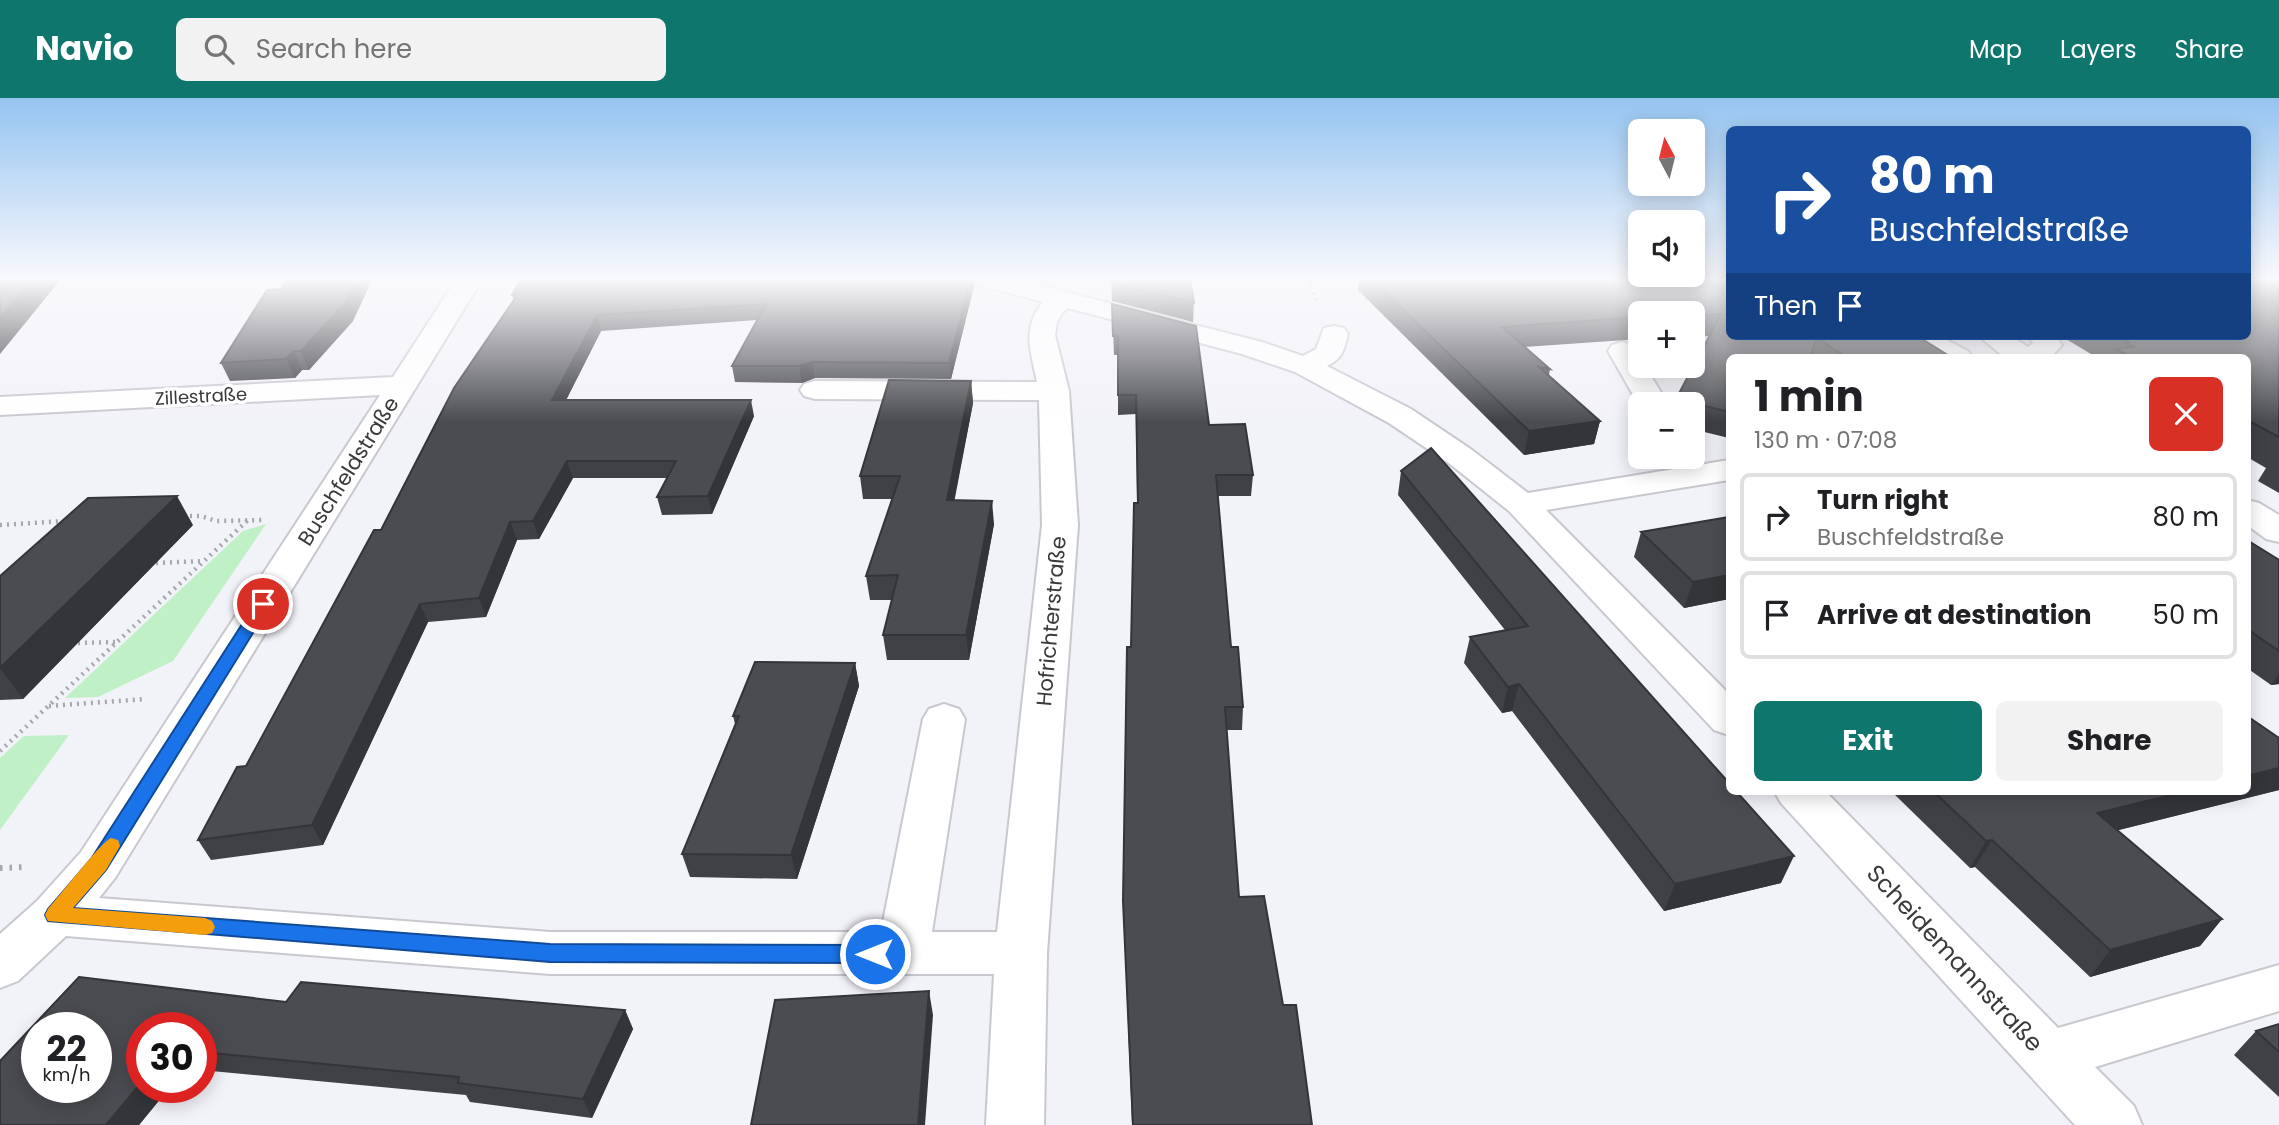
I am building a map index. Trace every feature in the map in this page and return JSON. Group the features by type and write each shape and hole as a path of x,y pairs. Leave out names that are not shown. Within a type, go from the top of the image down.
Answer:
{"street":[{"name":"Buschfeldstraße","path":"0,966 55,915 99,865 440,326"},
{"name":"Hofrichterstraße","path":"1015,1125 1021,953 1060,525 1054,391 1041,335 1042,326"},
{"path":"1168,326 1252,348 1305,366 1400,416 1461,457 1521,504 1726,717"},
{"path":"1305,366 1329,354 1334,334"},
{"path":"1999,340 2019,354"},
{"path":"2037,354 2048,345 2045,340"},
{"path":"1622,351 1646,392"},
{"name":"Zillestraße","path":"0,406 402,385"},
{"path":"815,390 1054,391"},
{"path":"1521,504 1661,469"},
{"path":"1697,469 1726,470"},
{"path":"2251,486 2279,503"},
{"path":"2251,513 2279,531"},
{"path":"902,954 944,719"},
{"name":"Scheidemannstraße","path":"1801,795 2113,1125"},
{"path":"55,915 550,953 1021,953"},
{"path":"2048,1056 2279,988"}],"path":[{"path":"177,517 201,516 216,521 256,520"},
{"path":"0,525 77,520"},
{"path":"0,751 248,520"},
{"path":"156,563 204,561"},
{"path":"78,643 117,642"},
{"path":"48,706 208,693"}],"green space":[{"path":"266,524 173,661 98,697 65,698 243,531"},
{"path":"69,735 0,830 0,758 24,736"}],"building":[{"path":"244,326 324,326 301,351 294,351 286,359 221,363"},
{"path":"496,326 591,326 552,400 751,400 708,496 657,497 676,461 567,461 533,521 510,522 479,598 420,604 312,825 198,840 237,767 246,766 374,530 381,530 454,388"},
{"path":"754,326 959,326 949,363 812,362 799,366 732,366"},
{"path":"1113,326 1196,326 1209,425 1245,424 1253,475 1216,475 1231,647 1238,647 1243,707 1225,707 1239,897 1264,896 1283,1005 1296,1005 1312,1125 1133,1125 1123,901 1127,647 1131,647 1134,503 1138,503 1136,395 1118,395 1118,336 1113,336"},
{"path":"1420,326 1517,326 1502,327 1550,369 1539,367 1600,421 1529,431"},
{"path":"1715,326 1726,326 1726,340 1816,340 1811,354 1726,354 1726,411 1705,406 1705,392 1680,392 1687,378 1705,378 1705,344"},
{"path":"2251,326 2279,326 2279,437 2251,422 2251,354 2125,354 2116,349 2134,347 2124,342 2129,342 2126,340 2251,340"},
{"path":"1820,340 1923,340 1946,354 1841,354"},
{"path":"889,380 971,381 947,500 992,501 966,635 883,635 898,575 866,576 900,476 860,476"},
{"path":"1431,448 1726,780 1726,795 1740,795 1794,856 1675,884 1519,684 1508,687 1470,637 1528,626 1401,471"},
{"path":"177,496 0,668 0,576 88,498"},
{"path":"1726,518 1726,576 1693,582 1641,532"},
{"path":"2251,542 2279,560 2279,651 2251,632"},
{"path":"755,662 855,663 791,855 682,854 739,716 733,716"},
{"path":"2251,719 2279,738 2279,768 2251,775"},
{"path":"1937,795 2171,795 2097,813 2222,919 2110,950 1992,840 1986,841"},
{"path":"79,977 286,1002 301,982 625,1010 583,1099 458,1083 459,1077 217,1054 217,1012 126,1012 126,1101 106,1125 0,1125 0,1061 21,1039 21,1103 112,1103 112,1012 46,1012"},
{"path":"929,991 918,1125 751,1125 775,1000"},
{"path":"2279,1024 2279,1052 2256,1031"}],"slow traffic":[{"path":"111,846 99,865 55,915 205,927"}],"route":[{"path":"263,604 99,865 55,915 550,953 875,954"}]}
